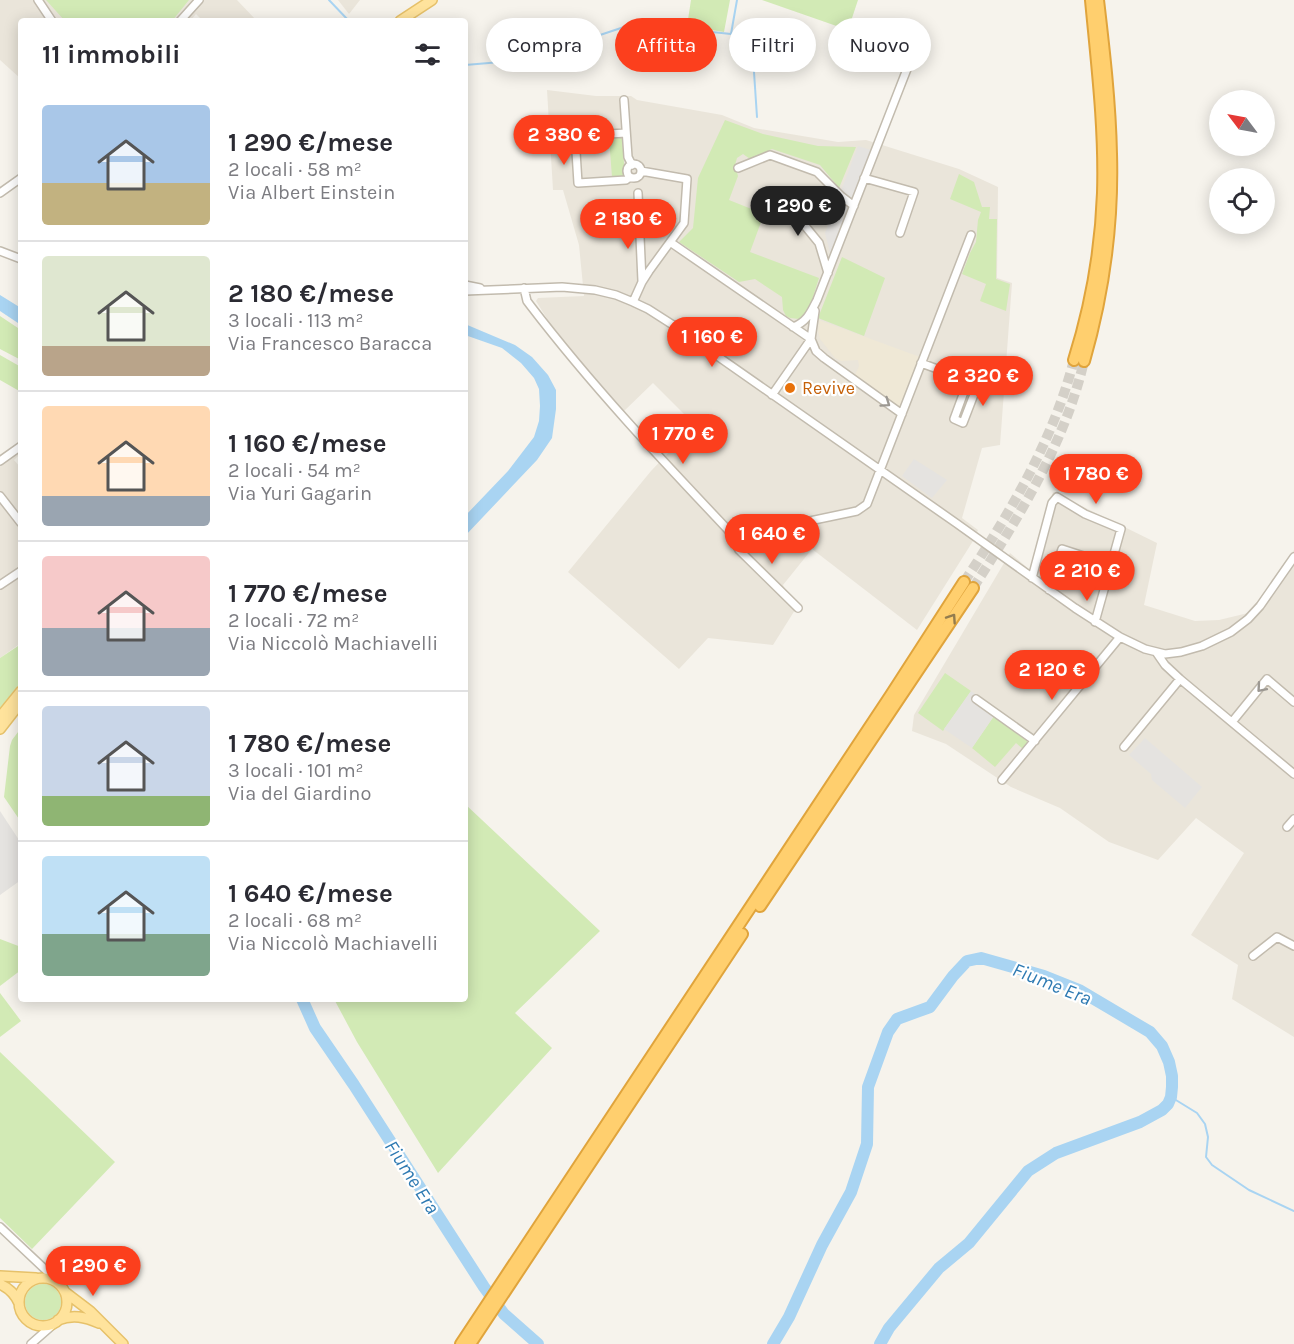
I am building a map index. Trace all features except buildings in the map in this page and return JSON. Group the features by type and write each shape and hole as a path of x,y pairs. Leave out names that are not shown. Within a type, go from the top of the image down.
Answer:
{"highway":[{"path":"1091,0 1101,113 1103,194 1098,249 1079,361 1089,342 1103,274 1110,216 1112,156 1098,0"},
{"path":"461,1344 569,1189 865,748 968,585"},
{"path":"470,1344 569,1189"}],"main road":[{"path":"404,18 430,1"},
{"path":"411,18 430,1"},
{"path":"0,717 18,695"},
{"path":"0,729 18,706"},
{"path":"0,1276 46,1276 90,1311 123,1344"},
{"path":"21,1309 22,1291 32,1281 46,1276"},
{"path":"0,1284 15,1294 24,1316 35,1324 43,1326 69,1316 100,1323"},
{"path":"57,1321 66,1307 65,1292"}],"street":[{"path":"38,0 50,18"},
{"path":"183,18 199,0"},
{"path":"794,327 806,320 817,300 906,72"},
{"path":"624,100 628,157 632,165"},
{"path":"626,132 575,136 578,183 626,180 630,177 638,177 641,171"},
{"path":"738,168 770,154 817,172 854,206"},
{"path":"632,165 639,166 641,171"},
{"path":"630,177 628,170 632,165"},
{"path":"633,302 642,282 684,223 687,179 641,171"},
{"path":"864,178 914,192 900,233"},
{"path":"0,193 18,180"},
{"path":"638,194 642,282"},
{"path":"765,207 801,221 819,243 828,273"},
{"path":"601,218 639,216"},
{"path":"730,532 743,535 857,511 865,506 870,499 971,235"},
{"path":"670,242 811,339 816,351 824,358 902,414"},
{"path":"1,251 18,258"},
{"path":"468,286 492,290"},
{"path":"468,291 574,287 607,292 633,302 664,319 1095,622 1145,649 1173,653 1194,649 1223,636 1240,626 1260,606 1293,562"},
{"path":"524,288 527,301 567,353 730,532 740,550 798,608"},
{"path":"772,395 811,339 817,300"},
{"path":"921,363 978,384 963,423 954,419 968,381"},
{"path":"0,461 18,448"},
{"path":"0,496 18,519"},
{"path":"1032,578 1052,503 1057,497 1121,529 1095,622"},
{"path":"1049,590 1062,549 1111,565"},
{"path":"0,585 18,573"},
{"path":"1002,780 1120,637"},
{"path":"1156,652 1165,665 1180,679 1294,774"},
{"path":"1124,747 1180,679"},
{"path":"1232,722 1267,680 1294,702"},
{"path":"975,699 1035,741"},
{"path":"1287,827 1294,819"},
{"path":"1253,956 1277,937 1294,945"},
{"path":"0,1227 46,1276"},
{"path":"31,1344 57,1321"}],"shaded area":[{"path":"0,0 237,0 254,18 200,18 196,14 193,18 18,18 18,76 0,60"},
{"path":"338,0 360,0 349,14"},
{"path":"547,90 596,96 631,96 637,100 722,115 754,128 838,142 866,140 959,169 998,187 997,278 1012,283 1000,445 982,448 962,518 978,530 917,630 812,549 783,585 795,610 773,645 708,638 679,669 568,572 651,471 695,425 653,383 623,412 562,343 536,301 538,298 584,296 579,245 563,190 553,190"},
{"path":"858,146 871,150 831,257 825,233"},
{"path":"819,320 920,357 900,407 855,375 859,366 858,360 841,361 835,358 820,339"},
{"path":"18,445 18,456 14,460 18,465 18,645 0,658 0,457"},
{"path":"914,459 947,480 932,498 902,476"},
{"path":"1053,492 1157,543 1144,605 1195,621 1219,620 1248,613 1265,594 1294,550 1294,1037 1232,999 1238,965 1191,935 1244,853 1196,818 1158,860 1109,842 1060,808 1011,787 946,744 912,731 914,715 1010,553 1030,570"},
{"path":"971,691 998,710 972,748 944,729"},
{"path":"1145,738 1202,787 1185,808 1152,780 1151,774 1129,755"},
{"path":"0,811 18,838 18,882 0,895"}],"green space":[{"path":"46,0 189,0 174,18 62,18"},
{"path":"691,0 730,0 724,32 717,31 717,18 688,18"},
{"path":"762,0 858,0 852,18 828,18 828,23"},
{"path":"725,120 763,134 818,146 856,147 839,188 820,165 772,149 750,159 743,154 737,158 735,165 738,176 729,200 764,214 750,252 819,278 808,313 799,319 786,316 782,297 755,279 739,282 679,242 693,228 698,178"},
{"path":"620,137 625,175 612,177 609,138"},
{"path":"959,174 974,182 982,207 990,207 989,219 997,219 996,279 1010,284 1006,311 980,301 986,284 962,274 976,242 981,212 950,199"},
{"path":"842,257 885,278 864,336 818,318"},
{"path":"0,316 18,328 18,358 0,349"},
{"path":"0,355 18,365 18,390 0,380"},
{"path":"18,646 18,686 0,708 0,658"},
{"path":"945,673 971,691 943,731 918,713"},
{"path":"994,716 1027,741 1023,749 1016,743 995,767 972,748"},
{"path":"18,732 18,818 4,797 12,740"},
{"path":"468,807 600,931 515,1013 552,1048 438,1173 357,1042 336,1002 468,1002"},
{"path":"0,939 18,946 18,972 0,986"},
{"path":"0,993 21,1021 0,1037"},
{"path":"0,1052 115,1162 32,1249 0,1218"},
{"path":"43,1284 56,1289 61,1302 56,1315 43,1320 30,1315 25,1302 30,1289"}],"water":[{"path":"0,295 18,306 18,323 0,311"},
{"path":"468,325 515,345 532,357 548,375 556,390 552,438 537,460 468,533 468,513 508,471 534,437 539,421 539,389 534,378 521,363 502,348 468,336"}],"waterway":[{"path":"329,0 346,18"},
{"path":"468,65 525,60 627,26 645,25 731,34 737,0"},
{"path":"754,72 757,117"},
{"name":"Fiume Era","path":"773,1344 789,1317 822,1245 851,1192 867,1144 868,1087 888,1032 897,1019 930,1007 967,961 981,958 1044,976 1079,990 1150,1032 1162,1046 1169,1062 1172,1087 1168,1104 1162,1110 1140,1122 1056,1153 1028,1171 969,1243 939,1268 889,1328 880,1344"},
{"name":"Fiume Era","path":"303,1002 315,1028 484,1287 504,1314 538,1344"},
{"path":"1171,1097 1197,1113 1205,1124 1208,1137 1206,1157 1212,1165 1249,1190 1294,1211"}],"tunnel":[{"path":"964,582 998,530 1042,448 1074,360"},
{"path":"973,588 1007,535 1052,451 1076,392 1084,361"}],"place":[{"name":"Revive","path":"790,388"}]}
